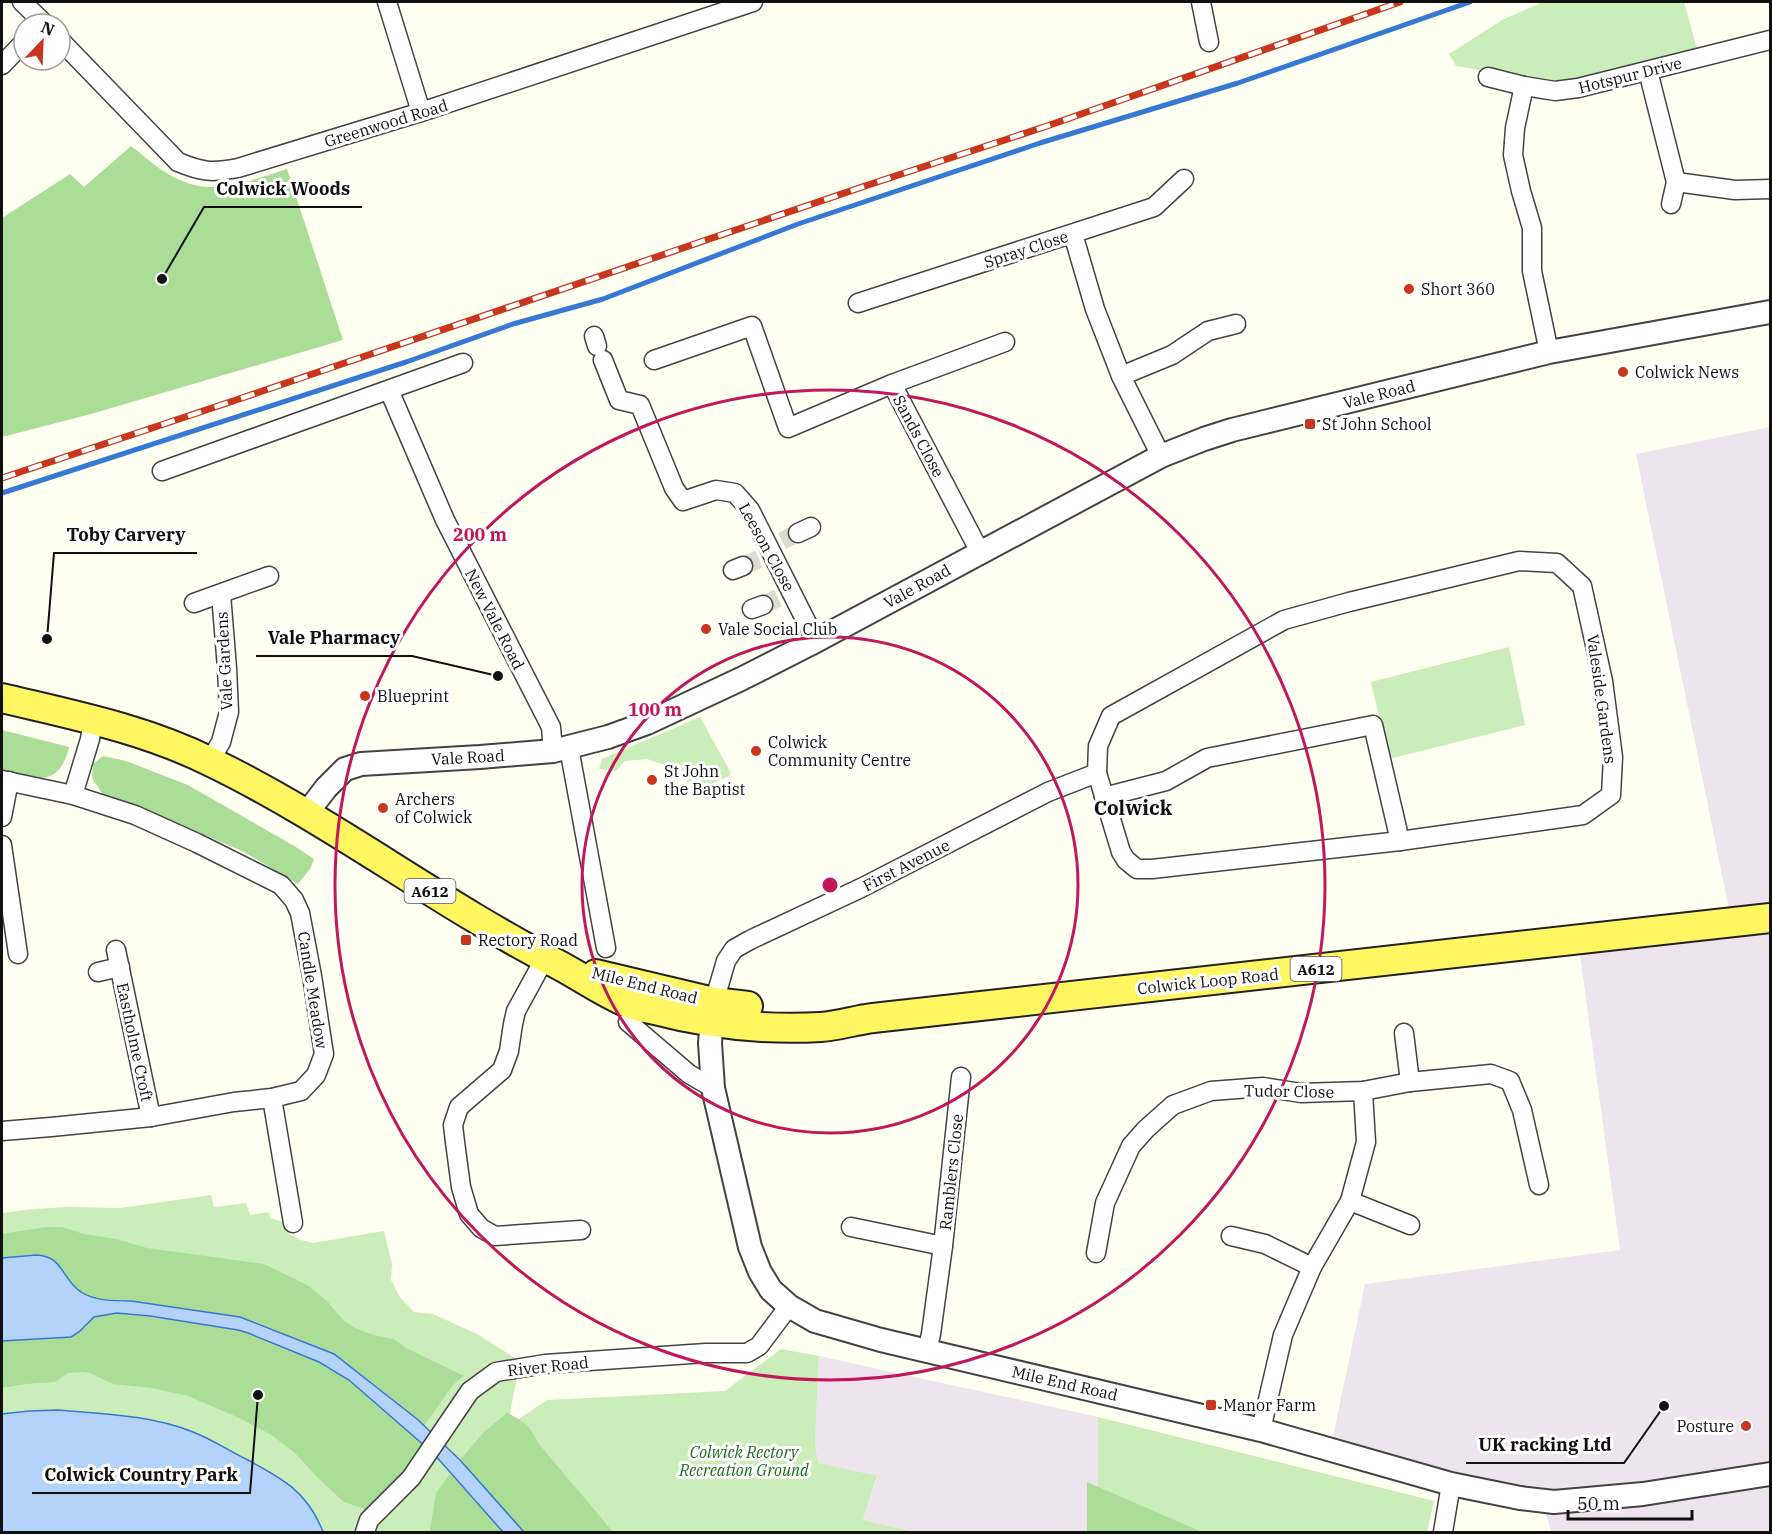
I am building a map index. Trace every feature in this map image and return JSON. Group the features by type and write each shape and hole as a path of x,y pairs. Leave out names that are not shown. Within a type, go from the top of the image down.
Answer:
{"main road":[{"name":"A612","path":"2,698 157,738 210,761 307,813"},
{"name":"Mile End Road","path":"307,813 433,893 628,1003 677,1016 712,1011"},
{"name":"Colwick Loop Road","path":"712,1011 780,1027 823,1027 861,1020 1770,918"}],"street":[{"path":"387,2 421,112"},
{"name":"Greenwood Road","path":"72,52 178,162 198,171 223,171 421,112 753,2"},
{"path":"1201,2 1209,42"},
{"name":"Hotspur Drive","path":"1488,77 1524,86 1555,90 1578,88 1770,40"},
{"path":"1648,71 1676,183 1671,204"},
{"path":"1524,86 1515,128 1513,155 1532,228 1532,271 1549,352"},
{"name":"Spray Close","path":"858,303 1154,207 1184,179"},
{"path":"1676,183 1736,190 1770,189"},
{"path":"1073,234 1095,309 1121,376 1161,456"},
{"name":"Vale Road","path":"307,813 326,788 345,769 362,764 510,755 561,749 608,737 686,706 816,641 1161,456 1204,439 1232,430 1549,352 1770,312"},
{"path":"1121,376 1172,356 1208,331 1236,324"},
{"name":"Sands Close","path":"654,360 752,326 788,428 892,384 980,552"},
{"path":"892,384 1005,342"},
{"name":"Leeson Close","path":"598,348 619,400 640,405 674,488 683,501 716,490 735,493 750,510 771,550 771,601 816,641"},
{"path":"162,471 463,363"},
{"name":"New Vale Road","path":"389,390 445,520 561,749"},
{"name":"Valeside Gardens","path":"1519,561 1557,563 1582,586 1603,681 1613,758 1611,795 1583,815 1400,841 1137,869 1126,860 1121,852 1097,773 1098,746 1110,716 1284,620 1519,561"},
{"name":"Vale Gardens","path":"194,603 269,576"},
{"name":"Vale Gardens","path":"210,761 221,742 228,712 221,594"},
{"path":"73,795 90,739 93,720"},
{"path":"1104,797 1166,781 1207,758 1373,725 1400,841"},
{"path":"561,749 606,948"},
{"name":"First Avenue","path":"712,1011 726,961 734,949 861,888 1048,792 1097,773"},
{"path":"2,817 5,780"},
{"name":"Candle Meadow","path":"2,1131 151,1117 222,1104 272,1098 301,1091 316,1075 324,1054 300,913 294,900 281,885 135,815 73,795 5,780"},
{"path":"2,845 18,954"},
{"name":"Eastholme Croft","path":"98,972 118,959 151,1117"},
{"path":"551,961 516,1011 509,1051 502,1070 459,1107 453,1125 461,1187 469,1214 481,1228 495,1236 581,1230"},
{"name":"Mile End Road","path":"712,1011 710,1054 713,1088 750,1247 760,1272 771,1290 789,1306 815,1321 927,1351 1261,1430 1451,1484 1543,1501 1573,1501 1643,1494 1770,1474"},
{"path":"628,1022 689,1074 713,1088"},
{"path":"1404,1033 1410,1082"},
{"name":"Tudor Close","path":"1096,1253 1106,1203 1131,1146 1173,1105 1211,1091 1263,1087 1301,1094 1363,1091 1410,1082 1491,1074 1510,1081 1522,1110 1539,1185"},
{"name":"Ramblers Close","path":"927,1351 943,1246 950,1096 961,1077"},
{"path":"1261,1430 1283,1335 1311,1267 1350,1201 1366,1142 1363,1091"},
{"path":"272,1098 285,1214"},
{"path":"1350,1201 1410,1225"},
{"name":"Ramblers Close","path":"851,1227 880,1225 943,1246"},
{"path":"1231,1236 1264,1244 1311,1267"},
{"name":"River Road","path":"365,1533 369,1520 411,1478 470,1391 496,1371 545,1364 706,1353 747,1353 759,1346 789,1306"},
{"path":"1443,1533 1451,1484"}],"shaded area":[{"path":"1770,427 1770,1532 1551,1532 1540,1492 1439,1470 1332,1441 1365,1284 1620,1250 1580,955 1735,938 1636,454"},
{"path":"819,1356 1098,1417 1098,1532 916,1532 863,1520 877,1477 818,1463 815,1441"}],"green space":[{"path":"1543,2 1684,2 1698,53 1564,82 1535,82 1456,66 1449,54 1504,19"},
{"path":"131,146 165,172 196,185 225,186 287,169 343,340 91,414 2,437 2,218 70,174 84,187"},
{"path":"1509,647 1525,725 1389,759 1371,682"},
{"path":"700,717 731,773 729,776 699,789 687,781 688,773 647,759 625,761 616,771 599,769 602,759"},
{"path":"2,730 69,747 65,761 59,770 43,778 2,771"},
{"path":"103,756 126,761 188,785 314,859 310,869 298,884 244,852 145,809 104,796 92,778 93,764"},
{"path":"211,1195 214,1207 246,1203 250,1215 269,1212 270,1218 287,1223 289,1234 313,1243 384,1231 392,1264 391,1280 400,1297 414,1312 433,1314 477,1334 520,1361 507,1429 562,1532 2,1532 2,1213 69,1207 120,1208"},
{"path":"46,1227 62,1227 147,1248 264,1264 307,1285 326,1300 344,1321 355,1328 373,1335 394,1339 406,1348 464,1376 453,1385 424,1426 403,1407 336,1356 326,1351 240,1317 90,1296 76,1289 56,1263 44,1256 2,1258 2,1234"},
{"path":"117,1313 238,1330 312,1359 349,1380 425,1446 398,1482 369,1510 344,1502 294,1452 270,1434 188,1396 152,1388 113,1384 83,1372 68,1373 55,1382 2,1388 2,1341 71,1337 96,1316"},
{"name":"Colwick Rectory Recreation Ground","path":"781,1349 819,1356 815,1441 818,1463 877,1476 863,1520 916,1532 613,1532 566,1479 519,1419 547,1400 725,1391"},
{"path":"507,1413 526,1425 539,1444 613,1532 524,1532 460,1460 484,1432"},
{"path":"1098,1417 1434,1501 1427,1532 1098,1532"},
{"path":"450,1474 503,1532 430,1531 436,1493"},
{"path":"1087,1482 1202,1532 1087,1532"}],"water":[{"path":"36,1255 52,1259 74,1287 92,1297 240,1317 334,1354 417,1419 460,1460 524,1532 503,1532 434,1454 349,1380 319,1362 248,1333 150,1316 117,1313 94,1317 71,1337 2,1341 2,1258"},
{"path":"58,1410 144,1419 177,1426 200,1435 282,1480 302,1496 310,1506 323,1532 2,1532 2,1414"}],"waterway":[{"path":"2,493 406,362 513,324 603,299 798,224 1040,143 1238,83 1470,2"}],"tunnel":[{"path":"782,541 798,533"},
{"path":"743,566 759,559"},
{"path":"763,605 778,598"}],"railway":[{"path":"2,478 1047,126 1400,2"}],"place":[{"name":"Colwick Woods","path":"162,279"},
{"name":"Short 360","path":"1409,289"},
{"name":"Colwick News","path":"1623,372"},
{"name":"St John School","path":"1310,424"},
{"name":"Vale Social Club","path":"706,629"},
{"name":"Toby Carvery","path":"47,639"},
{"name":"Vale Pharmacy","path":"498,676"},
{"name":"Blueprint","path":"365,696"},
{"name":"Colwick Community Centre","path":"756,751"},
{"name":"St John the Baptist","path":"652,780"},
{"name":"Archers of Colwick","path":"383,808"},
{"name":"Rectory Road","path":"466,940"},
{"name":"Colwick Country Park","path":"258,1395"},
{"name":"Manor Farm","path":"1211,1405"},
{"name":"UK racking Ltd","path":"1664,1406"},
{"name":"Posture","path":"1746,1426"}],"district":[{"name":"Colwick","path":"1133,807"}]}
